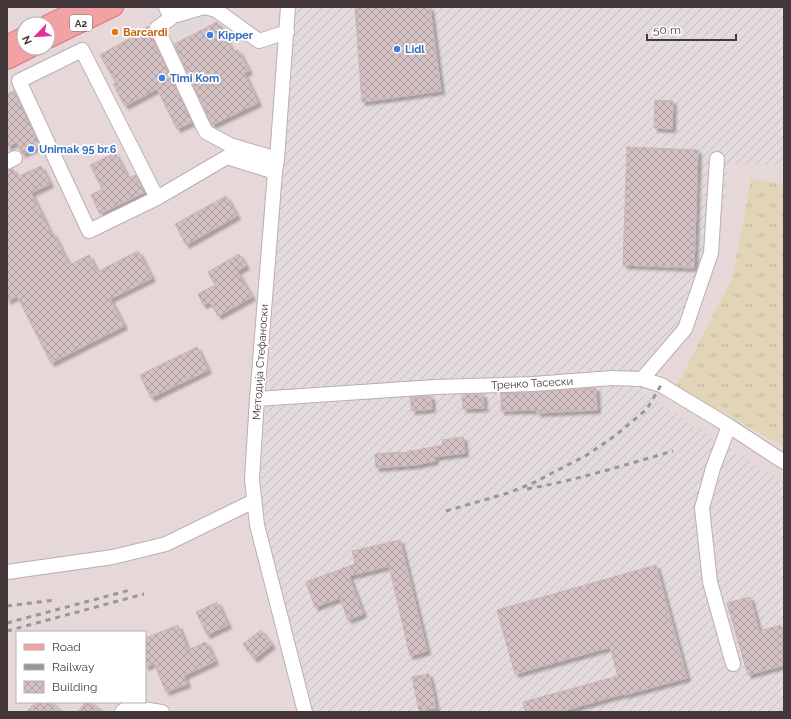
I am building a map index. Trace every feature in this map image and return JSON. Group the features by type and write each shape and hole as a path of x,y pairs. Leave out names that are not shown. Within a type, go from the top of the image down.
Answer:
{"main road":[{"name":"A2","path":"56,20 84,7"},
{"name":"A2","path":"56,35 114,7"},
{"path":"7,45 16,40"},
{"path":"7,60 16,55"}],"street":[{"path":"276,165 228,151 206,132 157,28 172,12 204,7 216,10 259,41 287,32"},
{"name":"Методија Стефаноски","path":"288,7 252,479 257,525 305,712"},
{"path":"157,198 82,50 19,81 89,231 157,198 228,151"},
{"path":"642,379 685,329 711,253 717,159"},
{"name":"Тренко Тасески","path":"257,399 435,387 533,384 612,378 642,379 661,385 729,426 784,462"},
{"path":"729,426 713,468 702,508 710,582 733,664"},
{"path":"7,572 113,557 166,544 254,501"},
{"path":"122,712 128,707 162,712"}],"shaded area":[{"path":"7,7 784,7 784,184 751,178 732,278 676,386 784,447 784,712 7,712"},
{"path":"146,7 163,7 168,17 154,23"},
{"path":"294,7 784,7 784,165 730,163 714,262 687,329 645,394 784,483 784,712 307,712 259,502"},
{"path":"202,12 207,23 169,41 164,31"}],"green space":[{"path":"751,178 784,184 784,447 676,386 732,278"}],"building":[{"name":"Lidl","path":"355,7 430,7 441,91 362,102"},
{"path":"217,22 233,52 238,50 249,71 244,73 258,103 212,125 174,44"},
{"path":"148,26 149,32 192,122 177,129 157,89 125,106 113,84 116,83 100,55"},
{"path":"14,91 40,146 22,154 17,142 7,147 7,94"},
{"path":"655,100 673,101 672,129 654,128"},
{"path":"627,147 698,150 694,268 623,265"},
{"path":"115,153 128,178 136,175 145,192 100,214 91,195 102,189 90,165"},
{"path":"41,166 50,184 31,193 51,234 53,233 69,265 89,255 97,272 138,251 152,278 110,299 124,326 51,363 17,296 7,301 7,170 13,169 17,177"},
{"path":"226,196 237,216 186,245 175,224"},
{"path":"239,254 246,266 237,271 252,297 218,316 210,302 203,305 198,294 215,285 208,272"},
{"path":"197,347 208,370 151,398 140,375"},
{"path":"596,388 597,410 537,413 537,410 501,411 501,393"},
{"path":"483,394 484,408 463,409 462,395"},
{"path":"431,396 432,409 412,411 410,397"},
{"path":"463,437 465,453 434,457 435,461 415,465 376,468 375,454 401,453 443,445 442,440"},
{"path":"400,540 427,651 410,656 389,566 349,576 363,614 348,620 340,598 315,607 306,582 355,564 352,551"},
{"path":"656,565 687,678 559,712 525,712 523,702 618,676 610,647 515,674 497,610"},
{"path":"750,597 759,631 781,625 784,636 784,665 748,675 727,603"},
{"path":"217,602 228,625 207,635 196,612"},
{"path":"178,625 188,650 206,642 215,661 184,676 187,684 166,692 154,663 146,667 146,638"},
{"path":"261,630 272,645 254,659 243,644"},
{"path":"429,674 436,708 419,711 412,677"},
{"path":"35,703 53,703 61,712 26,712"},
{"path":"85,703 92,703 103,712 77,712"}],"railway":[{"path":"446,511 508,493 533,483 587,455 616,435 647,409 661,385"},
{"path":"527,489 583,477 673,451"},
{"path":"7,623 130,590"},
{"path":"7,631 144,594"},
{"path":"7,606 55,600"}],"place":[{"name":"Barcardi","path":"115,32"},
{"name":"Kipper","path":"210,35"},
{"name":"Lidl","path":"397,49"},
{"name":"Timi Kom","path":"162,78"},
{"name":"Unimak 95 br.6","path":"31,149"}]}
